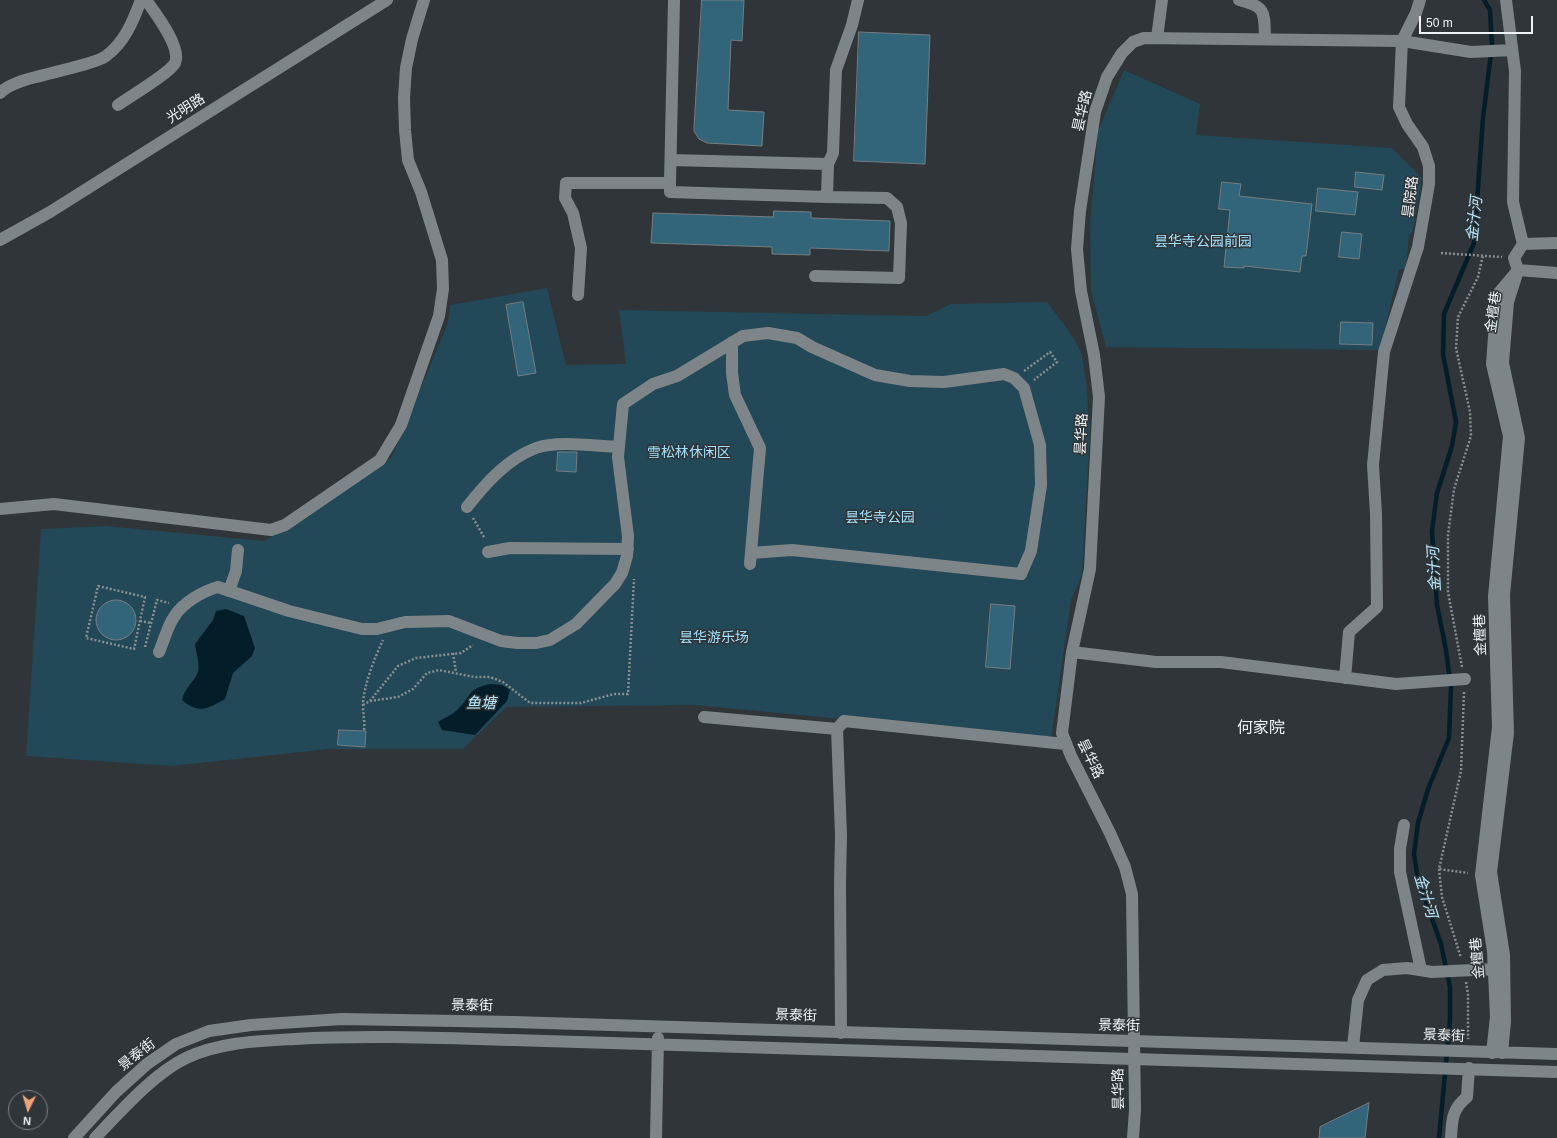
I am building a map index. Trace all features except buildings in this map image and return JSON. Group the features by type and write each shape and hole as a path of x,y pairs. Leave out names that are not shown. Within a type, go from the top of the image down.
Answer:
{"street":[{"path":"0,93 4,89 22,81 105,58 122,41 141,0"},
{"path":"118,105 168,70 175,63 176,53 173,43 146,0"},
{"name":"光明路","path":"0,240 50,212 387,0"},
{"path":"0,509 54,504 271,530 285,525 380,460 401,425 433,337 439,316 443,289 442,260 408,160 405,130 404,98 406,68 412,39 424,0"},
{"path":"674,0 670,192 887,198 897,207 901,223 899,278 815,276"},
{"path":"827,197 828,164 833,153 836,70 852,24 858,0"},
{"path":"1157,38 1162,0"},
{"path":"1239,0 1256,4 1264,14 1265,39"},
{"path":"1402,41 1416,13 1420,0"},
{"path":"1506,0 1515,71 1513,202 1523,244 1514,258 1518,270 1557,273"},
{"name":"昙华路","path":"1133,1138 1135,1110 1132,894 1125,867 1110,833 1065,744 1062,733 1072,652 1090,569 1099,397 1094,355 1081,291 1077,249 1080,211 1095,112 1107,78 1122,52 1133,42 1144,38 1402,41 1471,52 1512,50"},
{"name":"昙院路","path":"1345,678 1349,632 1377,608 1376,514 1373,465 1384,352 1395,313 1418,247 1429,184 1429,166 1423,147 1407,124 1399,107 1402,41"},
{"path":"671,160 828,164"},
{"path":"578,295 581,248 573,213 565,198 566,183 670,183"},
{"path":"1523,244 1557,243"},
{"name":"金檀巷","path":"1497,1053 1494,951 1481,875 1498,727 1494,596 1509,436 1492,364 1497,295 1518,270"},
{"name":"金檀巷","path":"1497,1053 1505,1022 1504,955 1491,872 1508,733 1504,595 1519,438 1503,363 1508,302 1518,270"},
{"path":"159,652 174,616 183,607 208,590 218,587 289,611 335,623 370,629 377,629 405,622 449,621 492,637 518,644 536,643 550,640 576,624 615,584 622,573 628,549 628,536 618,447 623,404 653,384 677,376 732,342 743,336 768,333 797,338 812,347 875,375 910,381 944,382 1004,374 1014,378 1024,388 1040,445 1041,485 1031,551 1021,574 792,550 751,559 760,448 735,395 732,373 732,342"},
{"path":"467,507 484,485 498,472 512,461 536,448 558,444 618,447"},
{"path":"488,552 510,548 628,549"},
{"path":"228,591 236,571 238,550"},
{"path":"1072,652 1156,662 1221,662 1396,684 1465,679"},
{"path":"704,717 837,729"},
{"path":"842,1033 840,882 841,835 837,729 844,721 1065,744"},
{"path":"1404,824 1400,849 1400,872 1427,971"},
{"path":"1353,1047 1358,1000 1367,980 1383,970 1407,968 1427,971 1454,972 1494,969"},
{"name":"景泰街","path":"74,1138 116,1092 147,1064 176,1044 209,1031 251,1025 342,1019 1557,1054"},
{"path":"656,1138 658,1027"},
{"path":"95,1138 127,1104 157,1078 184,1059 214,1047 253,1042 342,1036 1134,1058 1557,1072"},
{"path":"1451,1138 1452,1119 1458,1104 1467,1097 1465,1068"}],"path":[{"path":"1441,253 1514,258"},
{"path":"1481,875 1440,869 1461,771 1465,679 1448,592 1448,535 1454,489 1470,436 1470,412 1456,348 1458,316 1478,277 1483,255"},
{"path":"1014,378 1050,352 1056,362 1024,388"},
{"path":"467,507 484,537 488,552"},
{"path":"370,701 398,697 413,689 427,673 439,670 456,672 474,677 490,677 503,682 530,703 581,703 614,694 628,694 634,578"},
{"path":"98,586 145,597 140,620 134,649 86,638 98,586"},
{"path":"145,647 157,600"},
{"path":"140,620 151,623"},
{"path":"364,730 365,719 363,705 374,662 391,626"},
{"path":"363,705 370,701 398,666 416,658 461,653 468,647 492,637"},
{"path":"453,654 456,672"}],"green space":[{"name":"昙华寺公园前园","path":"1124,70 1200,104 1196,135 1392,148 1422,178 1412,234 1409,234 1406,269 1399,269 1380,350 1106,347 1091,291 1090,224 1098,131"},
{"name":"昙华寺公园","path":"547,288 566,365 626,364 619,310 926,316 951,304 1047,302 1071,334 1081,352 1086,380 1090,431 1082,574 1071,600 1051,739 694,705 506,707 463,749 329,749 172,766 26,756 41,529 106,526 265,541 392,457 448,323 450,305"}],"water":[{"path":"226,609 244,616 255,648 252,656 233,673 225,699 208,707 193,707 182,700 185,691 198,672 195,644 213,620 216,611"},
{"name":"鱼塘","path":"491,684 502,685 510,690 507,701 475,735 442,730 438,722 455,712 474,690"}],"waterway":[{"name":"金汁河","path":"1439,1138 1450,1020 1450,987 1441,944 1418,879 1414,854 1418,823 1428,789 1449,738 1451,688 1446,650 1437,605 1432,531 1437,493 1452,446 1456,422 1443,354 1444,314 1474,243 1483,118 1492,45 1490,10 1484,0"}],"district":[{"name":"何家院","path":"1261,729"}],"park label":[{"name":"雪松林休闲区","path":"689,453"},
{"name":"昙华游乐场","path":"714,638"}]}
